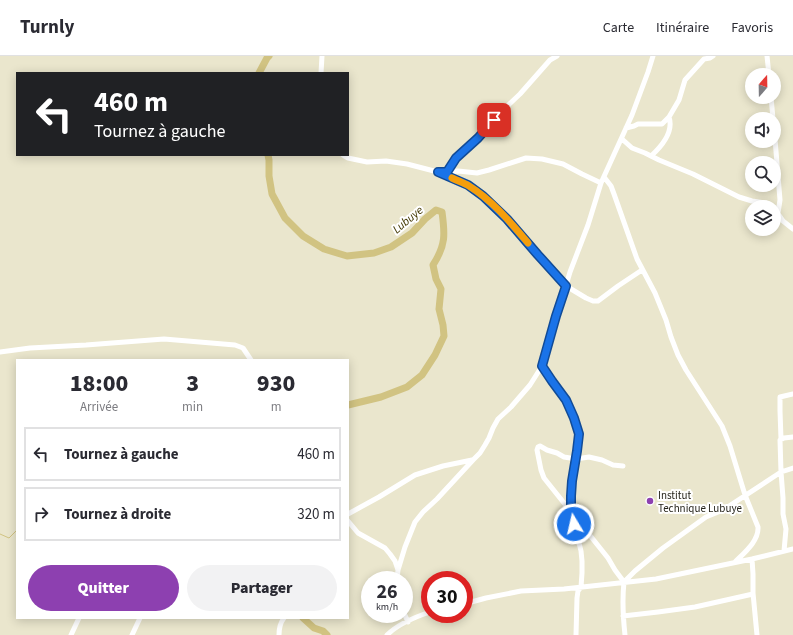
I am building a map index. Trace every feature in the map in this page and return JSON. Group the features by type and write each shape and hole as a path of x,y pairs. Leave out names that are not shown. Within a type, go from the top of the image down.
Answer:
{"street":[{"path":"321,72 322,56"},
{"path":"447,172 456,158 468,148 500,112 520,94 550,60 557,56"},
{"path":"398,570 404,547 415,522 480,453 486,445 498,419 511,407 530,385 542,366 570,272 588,226 604,177 622,139 653,56"},
{"path":"626,128 638,124 662,124 669,117 681,94 685,80 704,58 710,58 713,56"},
{"path":"767,56 768,68"},
{"path":"651,156 661,148 670,132 671,123 669,117"},
{"path":"622,139 632,148 693,174 739,197 749,200"},
{"path":"776,148 780,200"},
{"path":"345,156 367,162 386,161 407,164 438,172 468,185 483,196 507,219 566,286 593,301 598,301 642,270"},
{"path":"438,172 458,171 477,173 526,158 542,159 563,164 602,183"},
{"path":"604,177 611,186 635,254 655,293 671,337 686,370 722,426 730,446 745,495 758,526 758,531 751,546 735,562"},
{"path":"781,218 793,229"},
{"path":"0,352 30,348 164,339 235,345 242,348 251,359"},
{"path":"542,366 566,400 579,434 571,489 571,512 581,552 582,573 581,586 578,591 577,598 576,635"},
{"path":"784,551 786,529 781,472 780,397 793,394"},
{"path":"781,439 793,438"},
{"path":"623,466 613,465 602,460 589,457 576,459 564,457 540,446 538,447 541,470 544,478 608,558 624,582"},
{"path":"349,513 415,475 443,466 472,460"},
{"path":"625,635 622,594 624,582 635,571 663,548 706,517 723,510 781,472 793,468"},
{"path":"349,522 358,533 385,548 395,561 398,570"},
{"path":"473,602 521,591 624,582 675,575 793,549"},
{"path":"752,559 753,594 757,635"},
{"path":"623,616 695,607 753,594"},
{"path":"71,635 79,619"},
{"path":"132,635 140,619"},
{"path":"279,635 279,630 283,619"},
{"path":"387,635 392,630 406,623"}],"waterway":[{"name":"Lubuye","path":"260,72 269,56"},
{"name":"Lubuye","path":"268,156 272,194 285,218 303,236 324,249 347,256 374,253 391,247 412,233 436,210 442,212 444,239 433,265 436,279 441,289 439,309 444,336 435,355 422,375 407,387 381,397 349,405"},
{"path":"0,534 9,538 16,531"},
{"name":"Lubuye","path":"304,619 314,628 323,631 327,635"}],"slow traffic":[{"path":"452,178 468,185 483,196 507,219 528,243"}],"place":[{"name":"Institut Technique Lubuye","path":"650,501"}],"route":[{"path":"494,120 468,148 456,158 447,172 438,172 468,185 483,196 507,219 566,286 542,366 566,400 579,434 571,496 571,512 574,524"}]}
